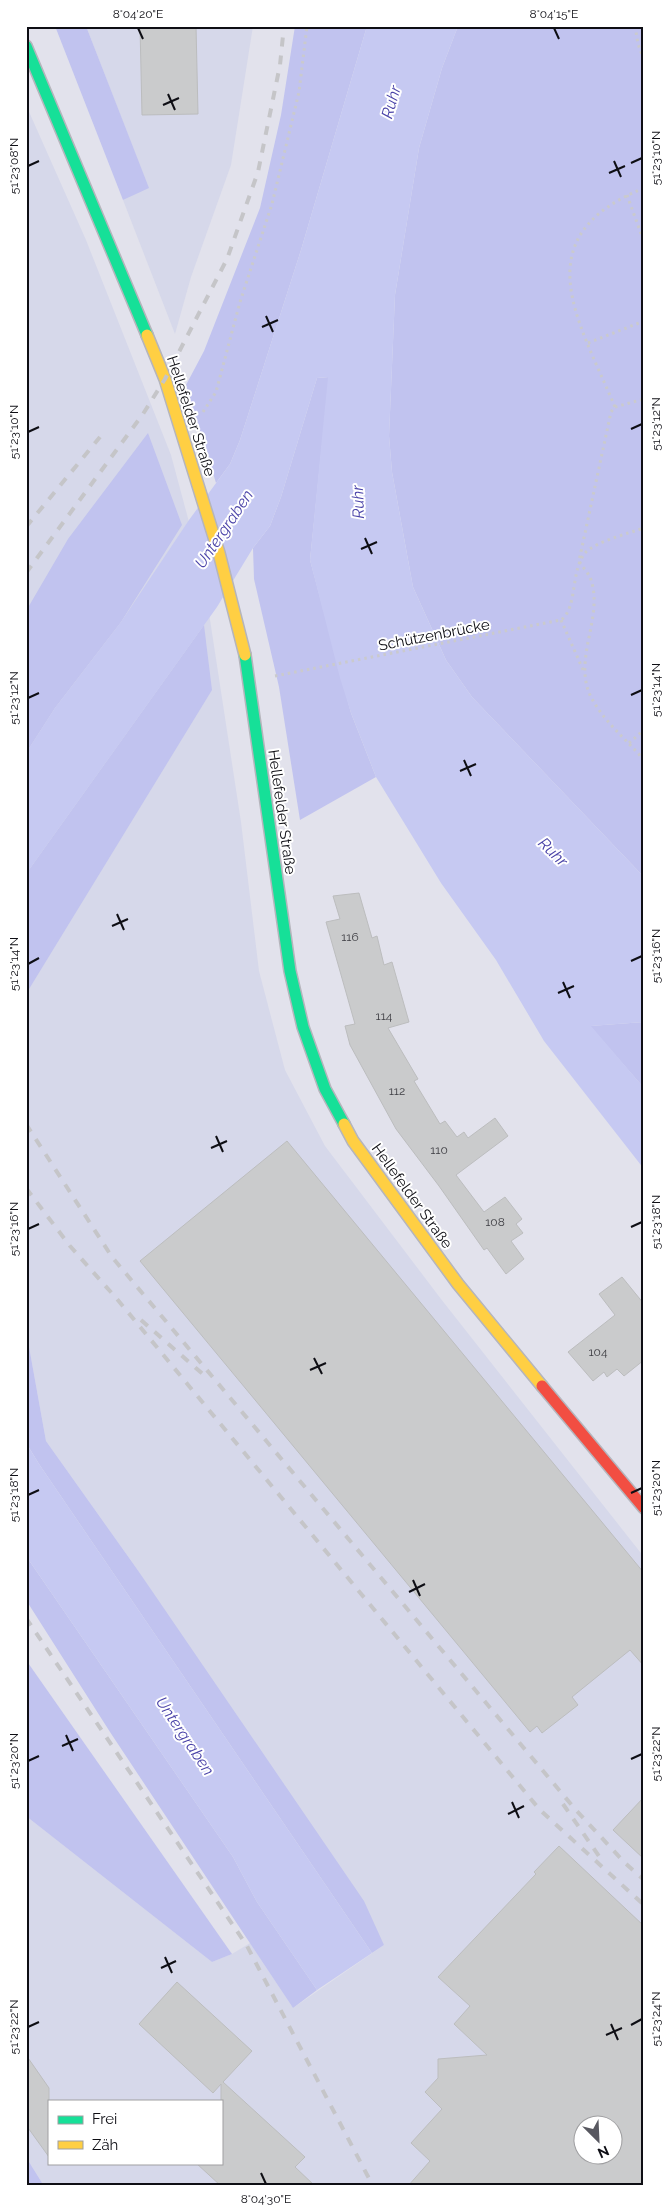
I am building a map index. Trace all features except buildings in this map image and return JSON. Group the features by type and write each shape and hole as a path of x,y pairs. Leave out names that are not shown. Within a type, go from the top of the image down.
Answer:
{"street":[{"name":"Hellefelder Straße","path":"26,46 165,379 219,553 243,643 250,680 290,971 304,1027 325,1088 353,1141 458,1284 644,1508"}],"path":[{"path":"184,442 216,392 240,302 272,204 299,92 306,26"},
{"path":"635,26 638,44 644,60"},
{"path":"615,407 588,344 569,290 569,267 576,240 592,219 606,207 644,188"},
{"path":"627,195 644,242"},
{"path":"588,344 644,321"},
{"path":"644,399 615,407 611,412 568,613 561,620 584,672 590,694 602,714 644,760"},
{"path":"579,561 592,547 644,528"},
{"path":"579,561 590,577 594,611 584,672"},
{"name":"Schützenbrücke","path":"250,680 319,669 561,620"},
{"path":"629,743 644,730"}],"shaded area":[{"path":"55,26 86,26 149,188 123,200"},
{"path":"86,26 253,26 231,165 191,277 175,334 123,200 148,187"},
{"path":"295,26 367,26 301,250 240,440 230,464 216,483 186,385 204,351 260,208 281,115"},
{"path":"458,26 644,26 644,877 472,697 446,660 413,587 392,472 389,436 395,295 419,148 442,68"},
{"path":"26,105 86,240 171,455 203,574 241,822 259,971 285,1070 325,1146 441,1299 644,1557 644,2186 44,2186 26,2157 26,1816 212,1962 232,1954 250,1943 293,2008 384,1945 137,1569 46,1441 26,1330"},
{"path":"329,377 310,560 351,713 376,777 300,820 279,687 254,579 253,548 270,526 281,497 317,378"},
{"path":"148,433 182,525 121,622 55,708 26,753 26,611 68,539"},
{"path":"204,625 212,690 26,994 26,874"},
{"path":"644,1022 644,1088 590,1026"},
{"path":"26,1330 46,1441 137,1569 364,1901 384,1945 372,1953 28,1446 26,1436"},
{"path":"26,1556 233,1857 257,1902 317,1990 293,2008 110,1732 26,1600"},
{"path":"26,1660 232,1954 212,1962 26,1816"},
{"path":"26,2157 44,2186 26,2186"}],"water":[{"path":"367,26 458,26 442,68 419,148 395,295 389,436 392,472 413,587 446,660 472,697 644,877 644,1022 591,1026 644,1088 644,1169 544,1041 496,960 441,883 376,777 351,713 340,678 310,560 328,377 317,378 281,497 270,526 253,548 217,607 26,874 26,753 55,708 121,622 189,520 230,464 240,440 301,250"},
{"name":"Untergraben","path":"26,1436 28,1446 39,1464 372,1953 317,1990 257,1902 233,1857 26,1556"}],"railway":[{"path":"26,573 143,414 165,379 227,259 258,172 280,65 284,26"},
{"path":"26,527 100,437"},
{"path":"26,1124 112,1257 575,1809 625,1863 644,1880"},
{"path":"26,1188 70,1246 117,1299 540,1810 644,1905"},
{"path":"141,1320 205,1376"},
{"path":"26,1618 247,1946 373,2186"},
{"path":"563,1804 603,1862"}],"traffic: fast":[{"path":"26,46 147,335"},
{"path":"245,655 290,971 303,1027 325,1089 344,1124"}],"traffic: slow":[{"path":"147,335 165,379 219,553 245,655"},
{"path":"344,1124 353,1141 458,1284 542,1386"}],"traffic: jam":[{"path":"542,1386 644,1508"}],"water label":[{"name":"Ruhr","path":"391,102"},
{"name":"Ruhr","path":"358,502"},
{"name":"Ruhr","path":"553,852"}]}
